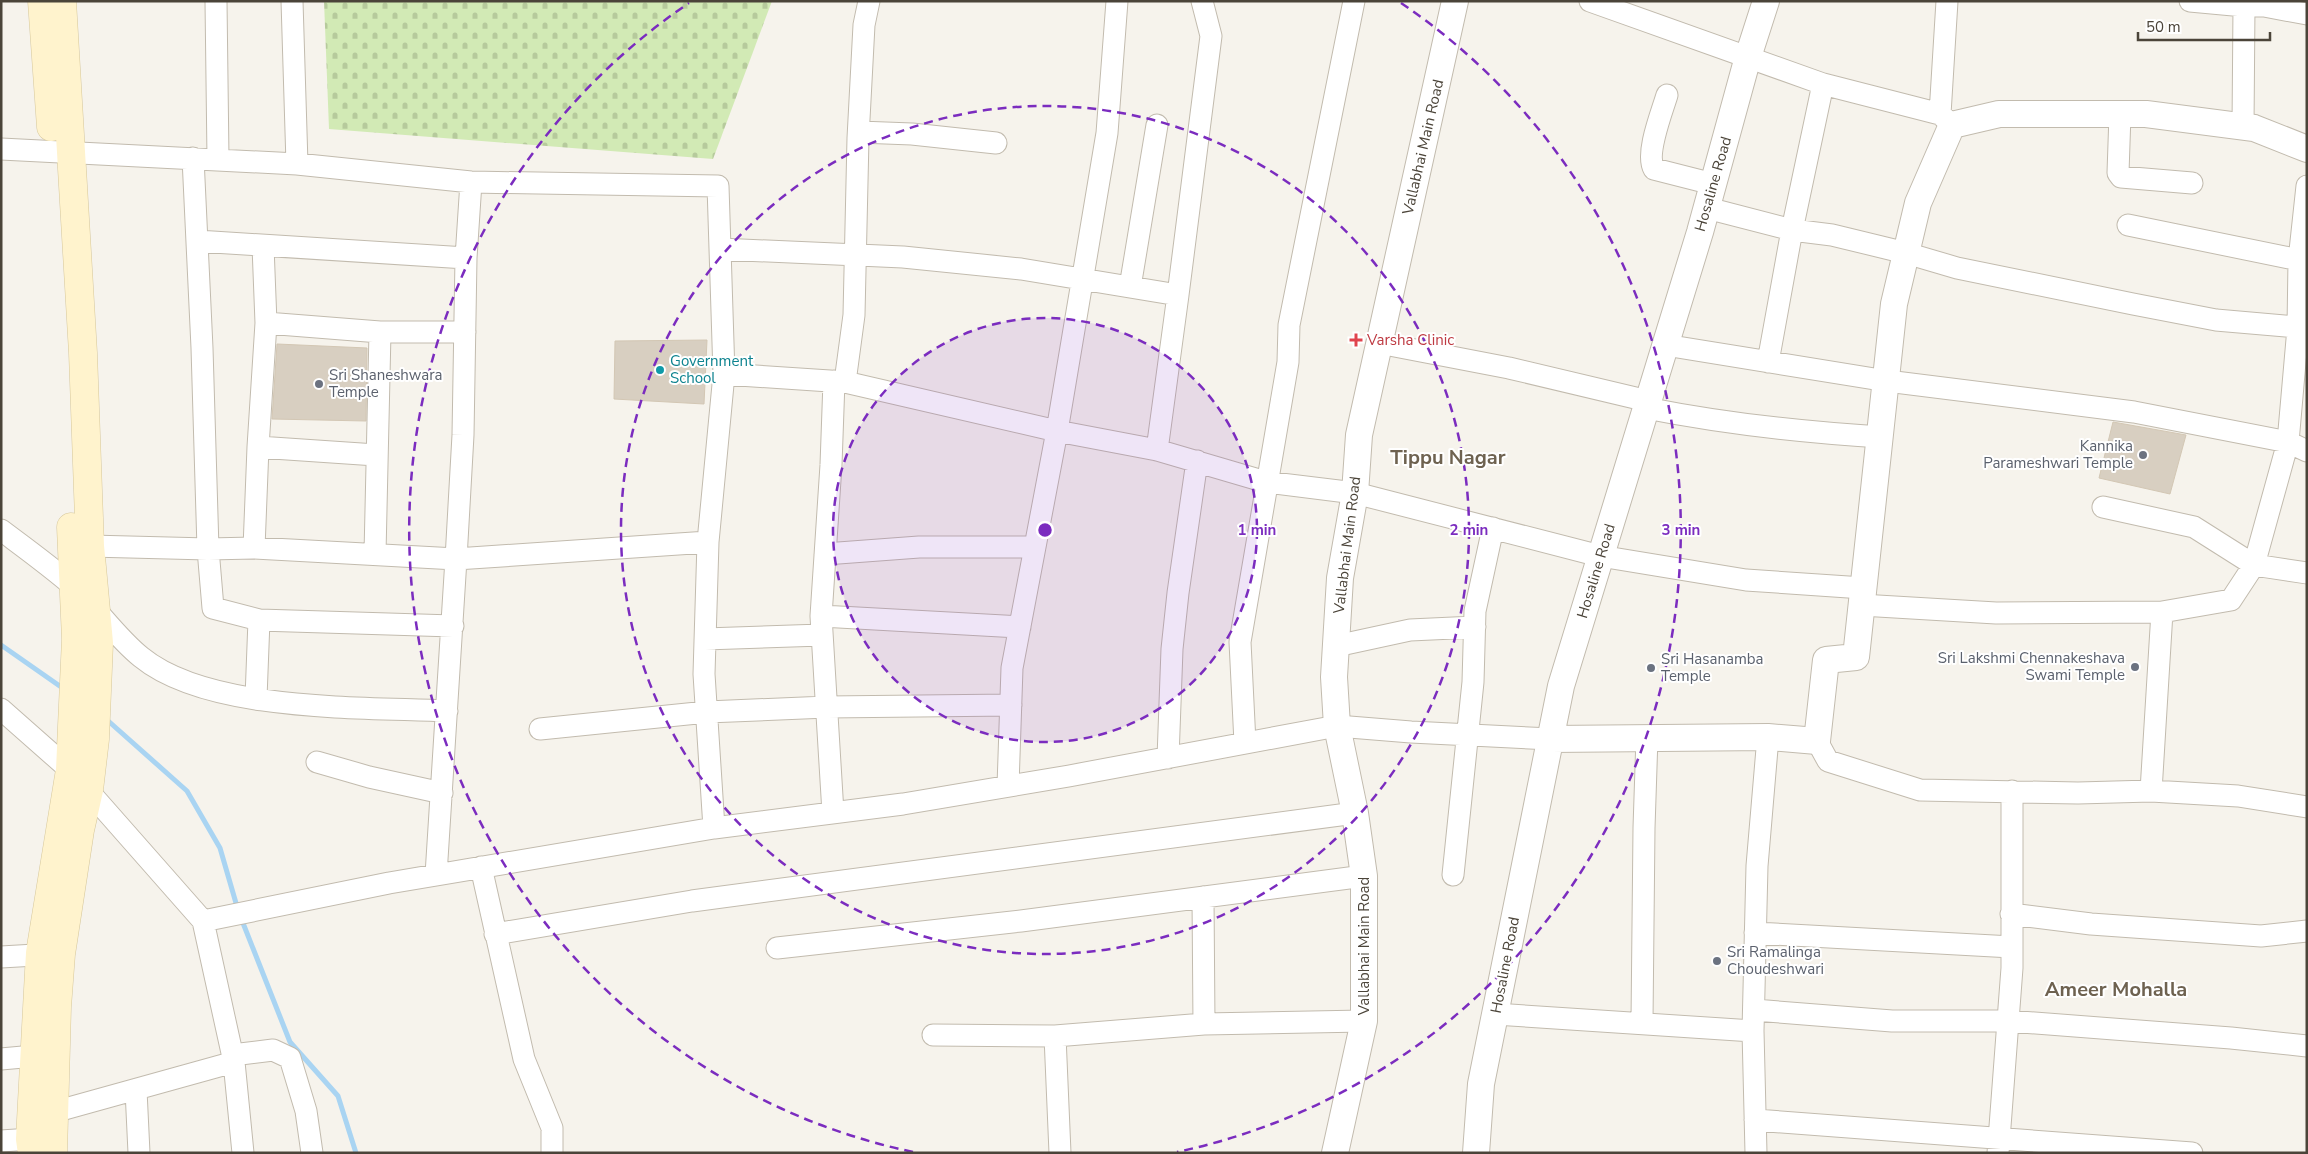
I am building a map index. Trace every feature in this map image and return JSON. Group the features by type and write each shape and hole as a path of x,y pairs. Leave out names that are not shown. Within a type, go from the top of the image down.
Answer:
{"main road":[{"path":"42,1 62,151 83,353 90,546 96,609 88,641 83,736 89,790 51,954"},
{"path":"62,1 61,260 73,586 88,641"},
{"path":"44,1139 45,1059 57,1007 51,954 70,770 83,736"},
{"path":"44,1139 45,1059"}],"street":[{"path":"216,1 218,159"},
{"path":"292,1 297,164"},
{"path":"833,813 822,626 825,554 840,382 854,315 864,25 869,1"},
{"path":"1156,450 1211,36 1202,1"},
{"path":"1245,743 1240,642 1288,362 1289,325 1354,1"},
{"name":"Vallabhai Main Road","path":"1335,1153 1364,1021 1364,876 1356,813 1337,726 1334,677 1340,578 1356,493 1359,434 1455,1"},
{"path":"1591,1 1823,84 1946,120 1999,114 2146,114 2254,128 2307,149"},
{"name":"Hosaline Road","path":"1476,1153 1481,1084 1561,686 1710,196 1748,58 1766,1"},
{"path":"1947,1 1946,120 1918,204 1894,304 1856,657 1826,660 1817,741 1828,760 1920,790 2078,793 2151,791 2238,796 2307,806"},
{"path":"2190,1 2264,6 2307,14"},
{"path":"1008,786 1012,668 1057,431 1107,133 1114,2"},
{"path":"2243,127 2244,4"},
{"path":"1768,362 1792,230 1823,84"},
{"path":"1667,95 1651,152 1654,169 1710,196 1792,230 1832,235 1957,268 2216,320 2302,328"},
{"path":"2120,114 2118,173 2120,177 2192,183"},
{"path":"1130,287 1157,125"},
{"path":"859,132 912,134 996,143"},
{"path":"1,149 297,164 471,182 718,186 724,374 708,542 704,674 714,828"},
{"path":"193,158 208,550 213,608 259,620 453,626"},
{"path":"436,875 453,626 463,434 466,258 471,182"},
{"path":"724,374 840,382 1057,431 1156,450 1266,482 1356,493 1600,556 1746,580 1996,613 2162,612 2231,600 2254,565 2288,442 2302,328 2299,260 2307,186"},
{"path":"2128,225 2299,260"},
{"path":"197,241 466,258"},
{"path":"254,548 266,323 263,246"},
{"path":"720,249 903,257 1021,269 1178,295"},
{"path":"266,323 380,332 465,332"},
{"path":"374,554 380,332"},
{"path":"1379,343 1509,368 1710,421 1765,429 1881,437"},
{"path":"1665,345 1886,381 2134,412 2288,442 2307,451"},
{"path":"258,447 376,455"},
{"path":"1168,758 1172,650 1197,461"},
{"path":"2103,507 2194,528 2254,565 2307,573"},
{"path":"1453,875 1473,682 1475,611 1493,528"},
{"path":"1,530 73,586 140,657 164,672 206,689 256,698 310,704 447,711"},
{"path":"90,546 208,550 254,548 456,558 708,542"},
{"path":"825,554 919,547 1035,547"},
{"path":"2151,791 2162,612"},
{"path":"256,698 259,620"},
{"path":"706,639 822,626 1020,627"},
{"path":"1336,646 1410,630 1475,628"},
{"path":"540,729 707,712 1011,704"},
{"path":"1,709 70,770 203,921 233,1058 244,1153"},
{"path":"203,921 481,867 714,828 903,804 1168,758 1337,726 1551,739 1768,736 1817,741"},
{"path":"1756,1153 1753,1020 1755,933 1757,866 1768,736"},
{"path":"1642,1022 1647,737"},
{"path":"317,762 369,777 442,792"},
{"path":"1998,1145 2012,947 2012,791"},
{"path":"495,934 702,899 1356,813"},
{"path":"481,867 524,1059 552,1128 552,1153"},
{"path":"777,948 1021,921 1364,876"},
{"path":"1202,898 1204,1024"},
{"path":"2011,914 2091,924 2260,936 2307,931"},
{"path":"1755,933 2012,947"},
{"path":"1,957 51,954"},
{"path":"1495,1014 1642,1022 1753,1020 2008,1022 2231,1038 2307,1046"},
{"path":"934,1035 1055,1036 1204,1024 1364,1021"},
{"path":"1055,1036 1060,1153"},
{"path":"1,1142 44,1139 136,1090 233,1058 273,1050 290,1058 306,1111 312,1153"},
{"path":"1,1059 45,1059"},
{"path":"136,1090 139,1153"},
{"path":"1755,1120 1998,1145 2192,1153"}],"green space":[{"path":"324,1 772,1 713,159 329,129"}],"building":[{"name":"Government School","path":"707,340 704,404 614,399 615,341"},
{"name":"Sri Shaneshwara Temple","path":"277,344 367,348 366,421 272,419"},
{"name":"Kannika Parameshwari Temple","path":"2113,422 2186,435 2170,494 2099,478"}],"waterway":[{"path":"1,645 64,689"},
{"path":"106,719 187,791 220,848 238,910"},
{"path":"241,918 290,1042 338,1096 356,1153"}],"place":[{"name":"Varsha Clinic","path":"1356,340"},
{"name":"Government School","path":"660,370"},
{"name":"Sri Shaneshwara Temple","path":"319,384"},
{"name":"Kannika Parameshwari Temple","path":"2143,455"},
{"name":"Sri Lakshmi Chennakeshava Swami Temple","path":"2135,667"},
{"name":"Sri Hasanamba Temple","path":"1651,668"},
{"name":"Sri Ramalinga Choudeshwari","path":"1717,961"}],"district":[{"name":"Tippu Nagar","path":"1448,457"},
{"name":"Ameer Mohalla","path":"2116,989"}]}
